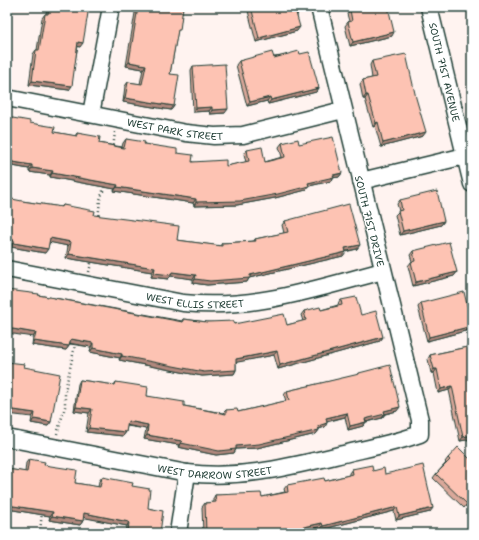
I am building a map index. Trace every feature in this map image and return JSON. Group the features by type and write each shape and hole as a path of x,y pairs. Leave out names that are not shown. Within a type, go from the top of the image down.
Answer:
{"street":[{"path":"92,114 111,7"},
{"name":"SOUTH 71ST DRIVE","path":"319,7 420,420 420,434"},
{"name":"SOUTH 71ST AVENUE","path":"429,7 472,184"},
{"name":"WEST PARK STREET","path":"7,98 186,133 214,136 243,135 343,110"},
{"path":"361,181 465,156"},
{"name":"WEST ELLIS STREET","path":"7,269 183,303 207,306 233,305 275,299 383,271"},
{"name":"WEST DARROW STREET","path":"7,438 187,473 213,476 254,474 404,440 420,434"},
{"path":"178,533 187,473"}],"path":[{"path":"112,150 117,119"},
{"path":"97,226 100,200 107,179"},
{"path":"86,284 93,254"},
{"path":"54,447 65,407 65,390 77,338"},
{"path":"40,533 43,505"}],"building":[{"path":"49,7 89,7 83,43 78,42 72,86 32,81 36,50 39,50 45,14 48,14"},
{"path":"138,7 183,7 180,30 178,30 170,74 179,75 174,106 125,98 128,82 142,84 146,65 129,62"},
{"path":"251,7 299,7 300,12 296,13 300,27 259,38"},
{"path":"363,7 388,7 394,32 353,42 348,22 352,21 350,10"},
{"path":"299,51 300,54 309,52 319,88 271,100 270,97 250,102 239,61 272,52 274,58"},
{"path":"406,54 416,98 426,132 383,143 378,122 376,123 368,95 366,95 363,80 376,77 372,61"},
{"path":"225,64 228,109 212,110 212,107 196,108 193,66"},
{"path":"7,117 55,127 54,132 77,136 77,133 100,137 99,143 124,148 126,139 145,142 144,144 177,149 177,153 193,155 192,162 226,160 226,166 249,161 247,150 262,147 265,162 285,157 282,143 298,139 299,144 333,137 342,173 333,175 334,177 308,183 309,186 278,194 240,201 196,202 196,199 117,187 118,185 52,173 53,171 32,168 32,165 7,161"},
{"path":"437,191 444,221 403,231 398,211 402,210 400,200"},
{"path":"7,198 62,207 63,205 95,211 94,215 179,226 177,240 222,246 222,243 256,241 255,239 288,232 285,221 349,204 360,245 345,248 346,252 250,275 250,278 210,281 195,279 196,275 172,272 171,275 154,273 155,268 69,254 71,242 50,238 48,249 14,243 14,240 7,239"},
{"path":"449,242 457,272 416,282 411,262 415,261 413,251"},
{"path":"7,290 39,294 38,295 183,322 183,319 207,322 234,321 234,324 284,314 287,325 306,320 304,311 320,307 321,310 342,305 341,300 356,297 361,315 376,311 383,337 280,365 277,351 236,359 236,370 204,372 122,356 122,354 93,348 93,343 71,339 69,346 34,341 36,333 7,328"},
{"path":"464,292 472,326 429,337 421,303"},
{"path":"472,346 472,435 463,437 452,386 441,389 437,369 434,369 430,355"},
{"path":"7,362 25,364 24,367 60,374 51,422 34,419 35,413 7,409"},
{"path":"390,365 400,407 384,411 385,414 365,419 366,422 350,426 347,413 326,418 327,423 318,426 319,430 259,444 236,446 236,449 219,451 181,443 182,441 147,435 148,425 128,421 126,432 89,428 92,409 76,407 80,380 115,385 116,382 148,387 147,396 184,402 184,406 226,414 226,410 237,409 238,412 289,400 287,391"},
{"path":"458,447 472,461 472,499 467,504 436,474 450,460 448,458"},
{"path":"29,459 45,462 44,465 77,470 75,483 100,487 102,477 133,483 132,486 150,489 148,508 163,511 160,533 128,532 129,522 84,513 83,521 52,516 53,512 7,505 7,469 27,472"},
{"path":"372,465 373,471 384,468 385,474 423,465 433,508 399,516 397,507 323,526 322,523 277,533 206,533 205,503 216,502 215,495 261,493 262,497 288,492 287,485 324,478 325,481 353,474 352,469"}]}
